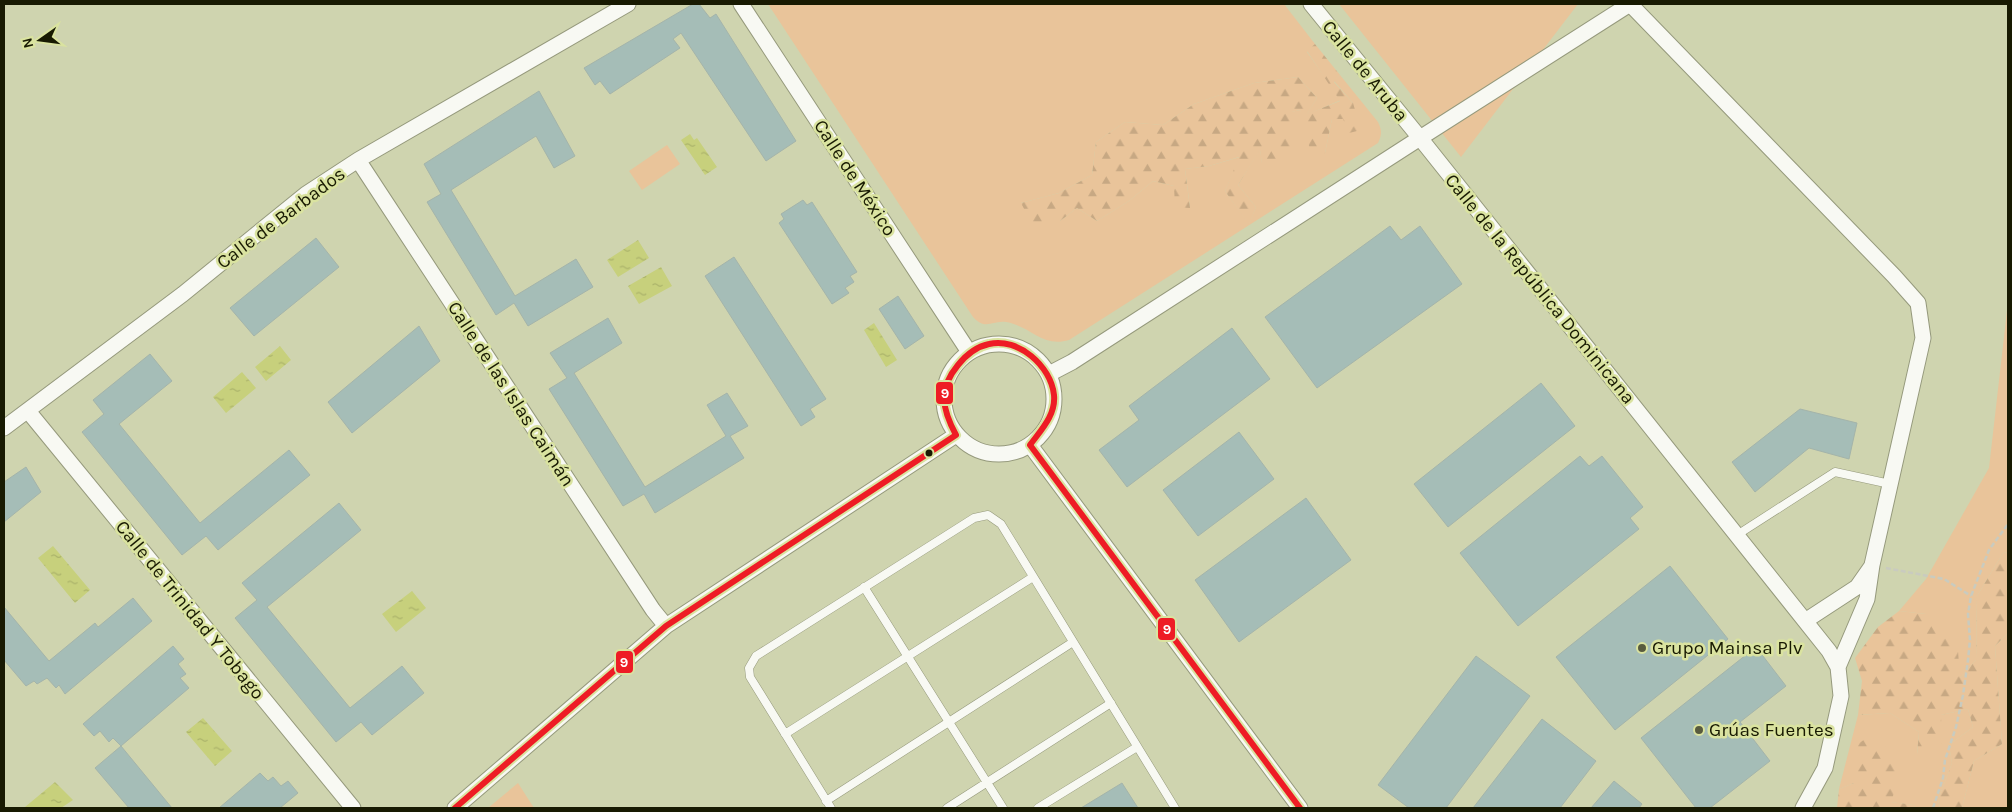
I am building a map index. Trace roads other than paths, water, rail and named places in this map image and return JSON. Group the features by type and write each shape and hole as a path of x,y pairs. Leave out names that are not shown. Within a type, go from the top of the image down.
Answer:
{"street":[{"name":"Calle de Barbados","path":"4,428 183,294 306,194 358,160 628,4"},
{"name":"Calle de México","path":"741,4 969,352"},
{"name":"Calle de Aruba","path":"1311,4 1420,138"},
{"path":"1049,374 1072,362 1630,4 1918,303 1923,338 1872,566 1868,598 1838,667"},
{"name":"Calle de la República Dominicana","path":"1420,138 1829,651 1838,667 1841,696 1825,768 1803,808"},
{"name":"Calle de las Islas Caimán","path":"358,160 642,593 666,626"},
{"path":"1004,343 1023,348 1038,359 1049,374 1054,389 1054,405 1050,421 1042,435 1030,445 1015,452 999,455 991,454 968,446 956,435 947,418 943,400 946,381 955,364 969,352 986,344 1004,343"},
{"name":"Calle de Trinidad Y Tobago","path":"28,411 353,808"},
{"path":"455,808 666,626 956,435"},
{"path":"1030,445 1300,808"},
{"path":"1805,621 1857,587 1872,566"}],"lane":[{"path":"1737,535 1835,472 1890,484"},
{"path":"831,808 750,678 749,668 756,656 974,518 988,515 1001,524 1175,808"},
{"path":"785,734 1033,577"},
{"path":"864,588 1003,808"},
{"path":"826,801 1073,642"},
{"path":"947,808 1111,703"},
{"path":"1038,808 1138,747"}],"water":[{"path":"690,134 694,140 697,138 717,167 705,175 681,140"},
{"path":"638,240 649,258 618,277 607,260"},
{"path":"661,267 672,286 639,304 628,286"},
{"path":"874,323 897,360 886,367 864,330"},
{"path":"280,346 291,360 266,381 255,367"},
{"path":"242,372 256,388 226,413 213,397"},
{"path":"53,546 90,590 75,603 38,558"},
{"path":"412,591 426,608 396,632 382,614"},
{"path":"203,718 232,751 215,766 186,732"},
{"path":"55,782 73,800 61,808 25,807"}],"place":[{"name":"Grupo Mainsa Plv","path":"1642,648"},
{"name":"Grúas Fuentes","path":"1699,730"}]}
